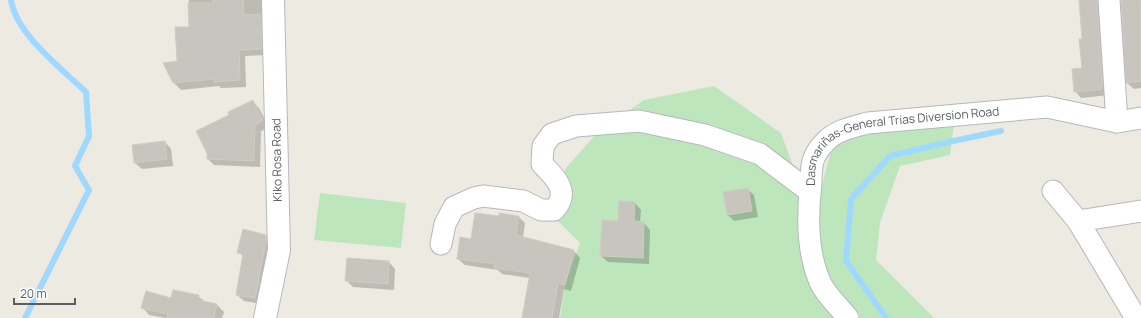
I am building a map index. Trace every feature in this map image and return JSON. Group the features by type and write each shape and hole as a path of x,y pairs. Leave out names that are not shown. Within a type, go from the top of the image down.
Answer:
{"street":[{"name":"Kiko Rosa Road","path":"265,318 279,250 273,0"},
{"path":"1109,0 1117,122"},
{"name":"Dasmariñas-General Trias Diversion Road","path":"848,318 822,286 815,270 811,251 809,228 813,160 817,152 826,141 839,132 868,123 1048,107 1117,122 1141,118"},
{"path":"441,244 445,224 454,207 474,198 483,196 523,202 541,210 554,210 559,204 562,194 557,179 542,164 543,146 552,134 576,126 639,122 705,135 760,154 810,192"},
{"path":"1053,190 1078,221 1136,318"},
{"path":"1078,221 1141,211"}],"green space":[{"path":"714,86 781,133 797,177 821,190 832,146 894,125 955,116 950,155 900,166 880,223 876,260 934,318 560,318 565,285 580,243 548,211 566,168 598,132 644,100"},
{"path":"320,193 406,203 401,248 314,240"}],"building":[{"path":"213,0 243,0 244,15 261,14 262,49 239,50 240,80 214,82 214,79 173,83 163,63 177,61 175,27 189,27 188,3 213,3"},
{"path":"1079,0 1097,0 1103,89 1074,92 1072,69 1082,68 1079,39 1082,39"},
{"path":"1121,0 1141,0 1141,81 1126,83"},
{"path":"253,100 263,121 255,125 254,161 207,159 207,153 196,131 229,115 228,112"},
{"path":"165,141 167,159 134,163 132,145"},
{"path":"748,188 752,211 727,215 723,192"},
{"path":"619,201 635,202 634,221 644,222 643,258 600,256 602,220 618,221"},
{"path":"475,213 499,216 499,213 519,216 516,235 574,250 565,285 558,283 552,318 522,318 530,273 494,268 495,264 457,259 460,237 471,239"},
{"path":"243,229 266,235 255,298 236,295 243,254 237,253"},
{"path":"347,258 389,261 388,284 345,281"},
{"path":"173,290 199,295 198,300 217,304 214,318 167,318 168,314 141,308 146,291 171,298"}],"waterway":[{"path":"11,0 21,25 31,38 53,62 86,92 89,136 75,166 89,190 25,318"},
{"path":"886,318 846,261 851,199 890,156 1001,131"}]}
